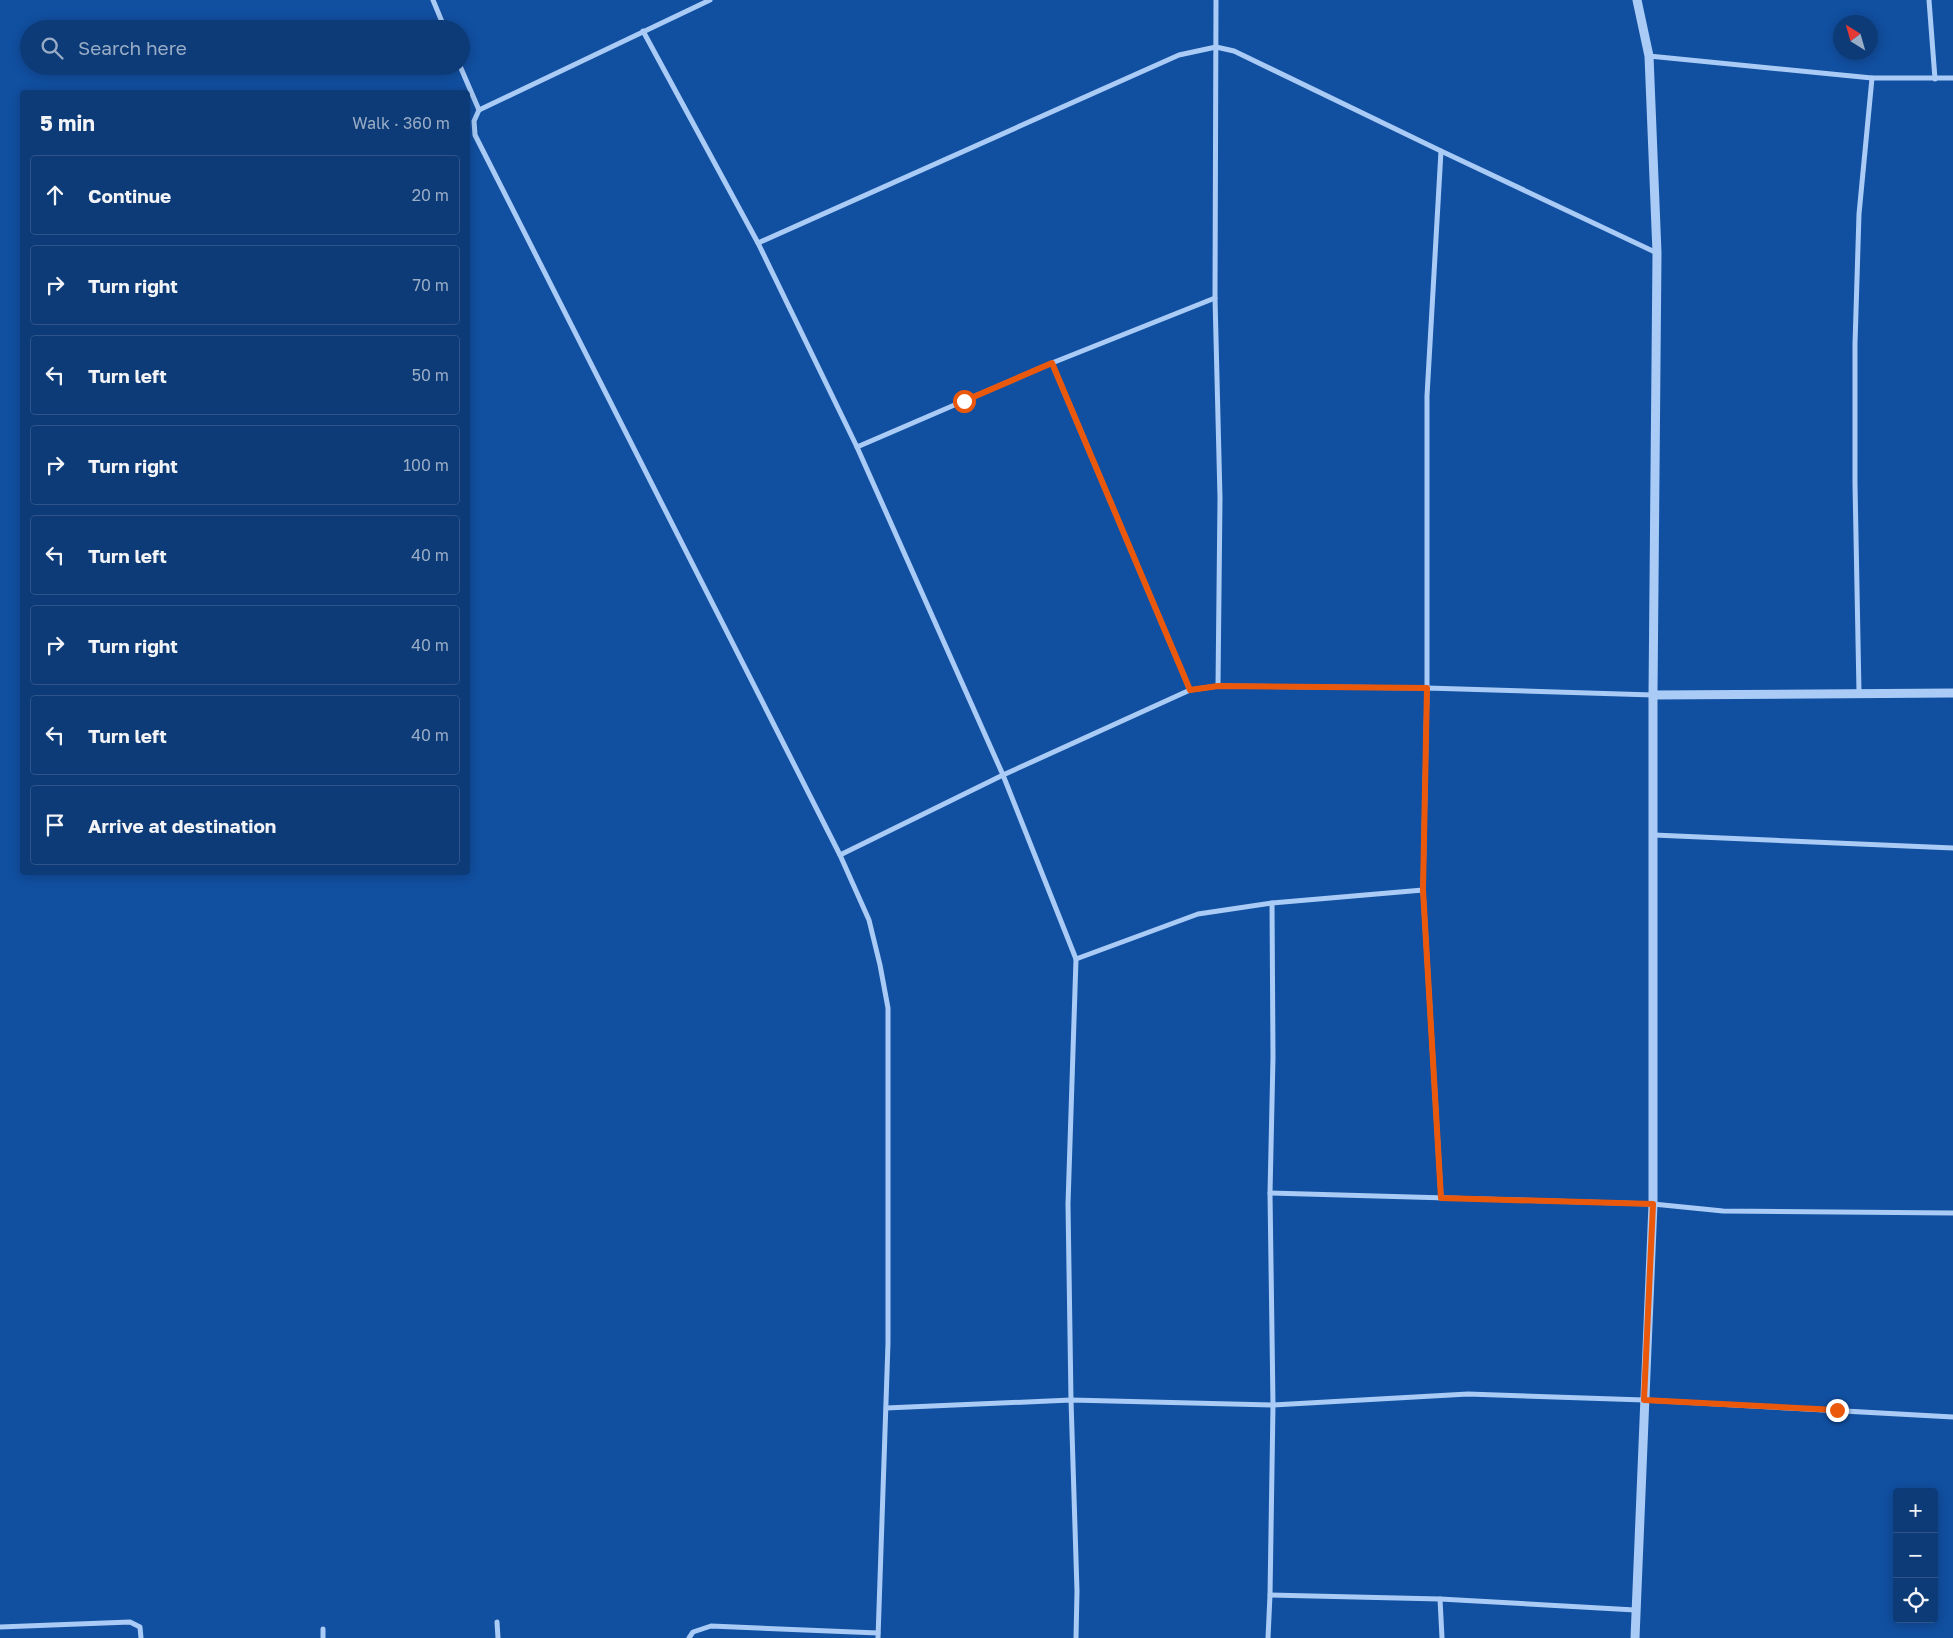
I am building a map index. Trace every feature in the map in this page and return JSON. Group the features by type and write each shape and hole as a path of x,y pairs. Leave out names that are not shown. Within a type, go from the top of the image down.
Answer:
{"street":[{"path":"433,0 441,20"},
{"path":"689,1638 693,1632 711,1626 878,1635 886,1408 888,1008 880,965 868,920 840,855 475,135 474,121 479,110 710,0"},
{"path":"1216,0 1215,298 1220,498 1218,686"},
{"path":"1635,1638 1653,1204 1653,696 1657,253 1649,56 1637,0"},
{"path":"1929,0 1935,79"},
{"path":"643,31 758,243 857,446 1003,775 1076,959 1068,1204 1071,1400 1077,1591 1076,1638"},
{"path":"758,243 1179,55 1216,47 1234,51 1657,253"},
{"path":"1649,56 1872,78 1953,78"},
{"path":"464,75 479,110"},
{"path":"1859,692 1855,484 1855,344 1859,214 1872,78"},
{"path":"1441,151 1427,396 1427,688 1423,890 1441,1198"},
{"path":"857,446 1052,363 1215,298"},
{"path":"1052,363 1190,690"},
{"path":"840,855 1003,775 1190,690 1218,686 1427,688 1653,696 1953,692"},
{"path":"1654,835 1953,848"},
{"path":"1076,959 1198,914 1272,903 1423,890"},
{"path":"1268,1638 1273,1405 1270,1193 1273,1057 1272,903"},
{"path":"1270,1193 1653,1204 1723,1211 1953,1213"},
{"path":"886,1408 1071,1400 1273,1405 1468,1394 1644,1400 1953,1417"},
{"path":"1270,1595 1440,1599 1635,1610"},
{"path":"1440,1599 1442,1638"},
{"path":"0,1627 130,1622 140,1627 141,1638"},
{"path":"497,1622 498,1638"},
{"path":"323,1629 323,1638"}],"route":[{"path":"964,401 1052,363 1190,690 1218,686 1427,688 1423,890 1441,1198 1653,1204 1644,1400 1837,1410"}]}
